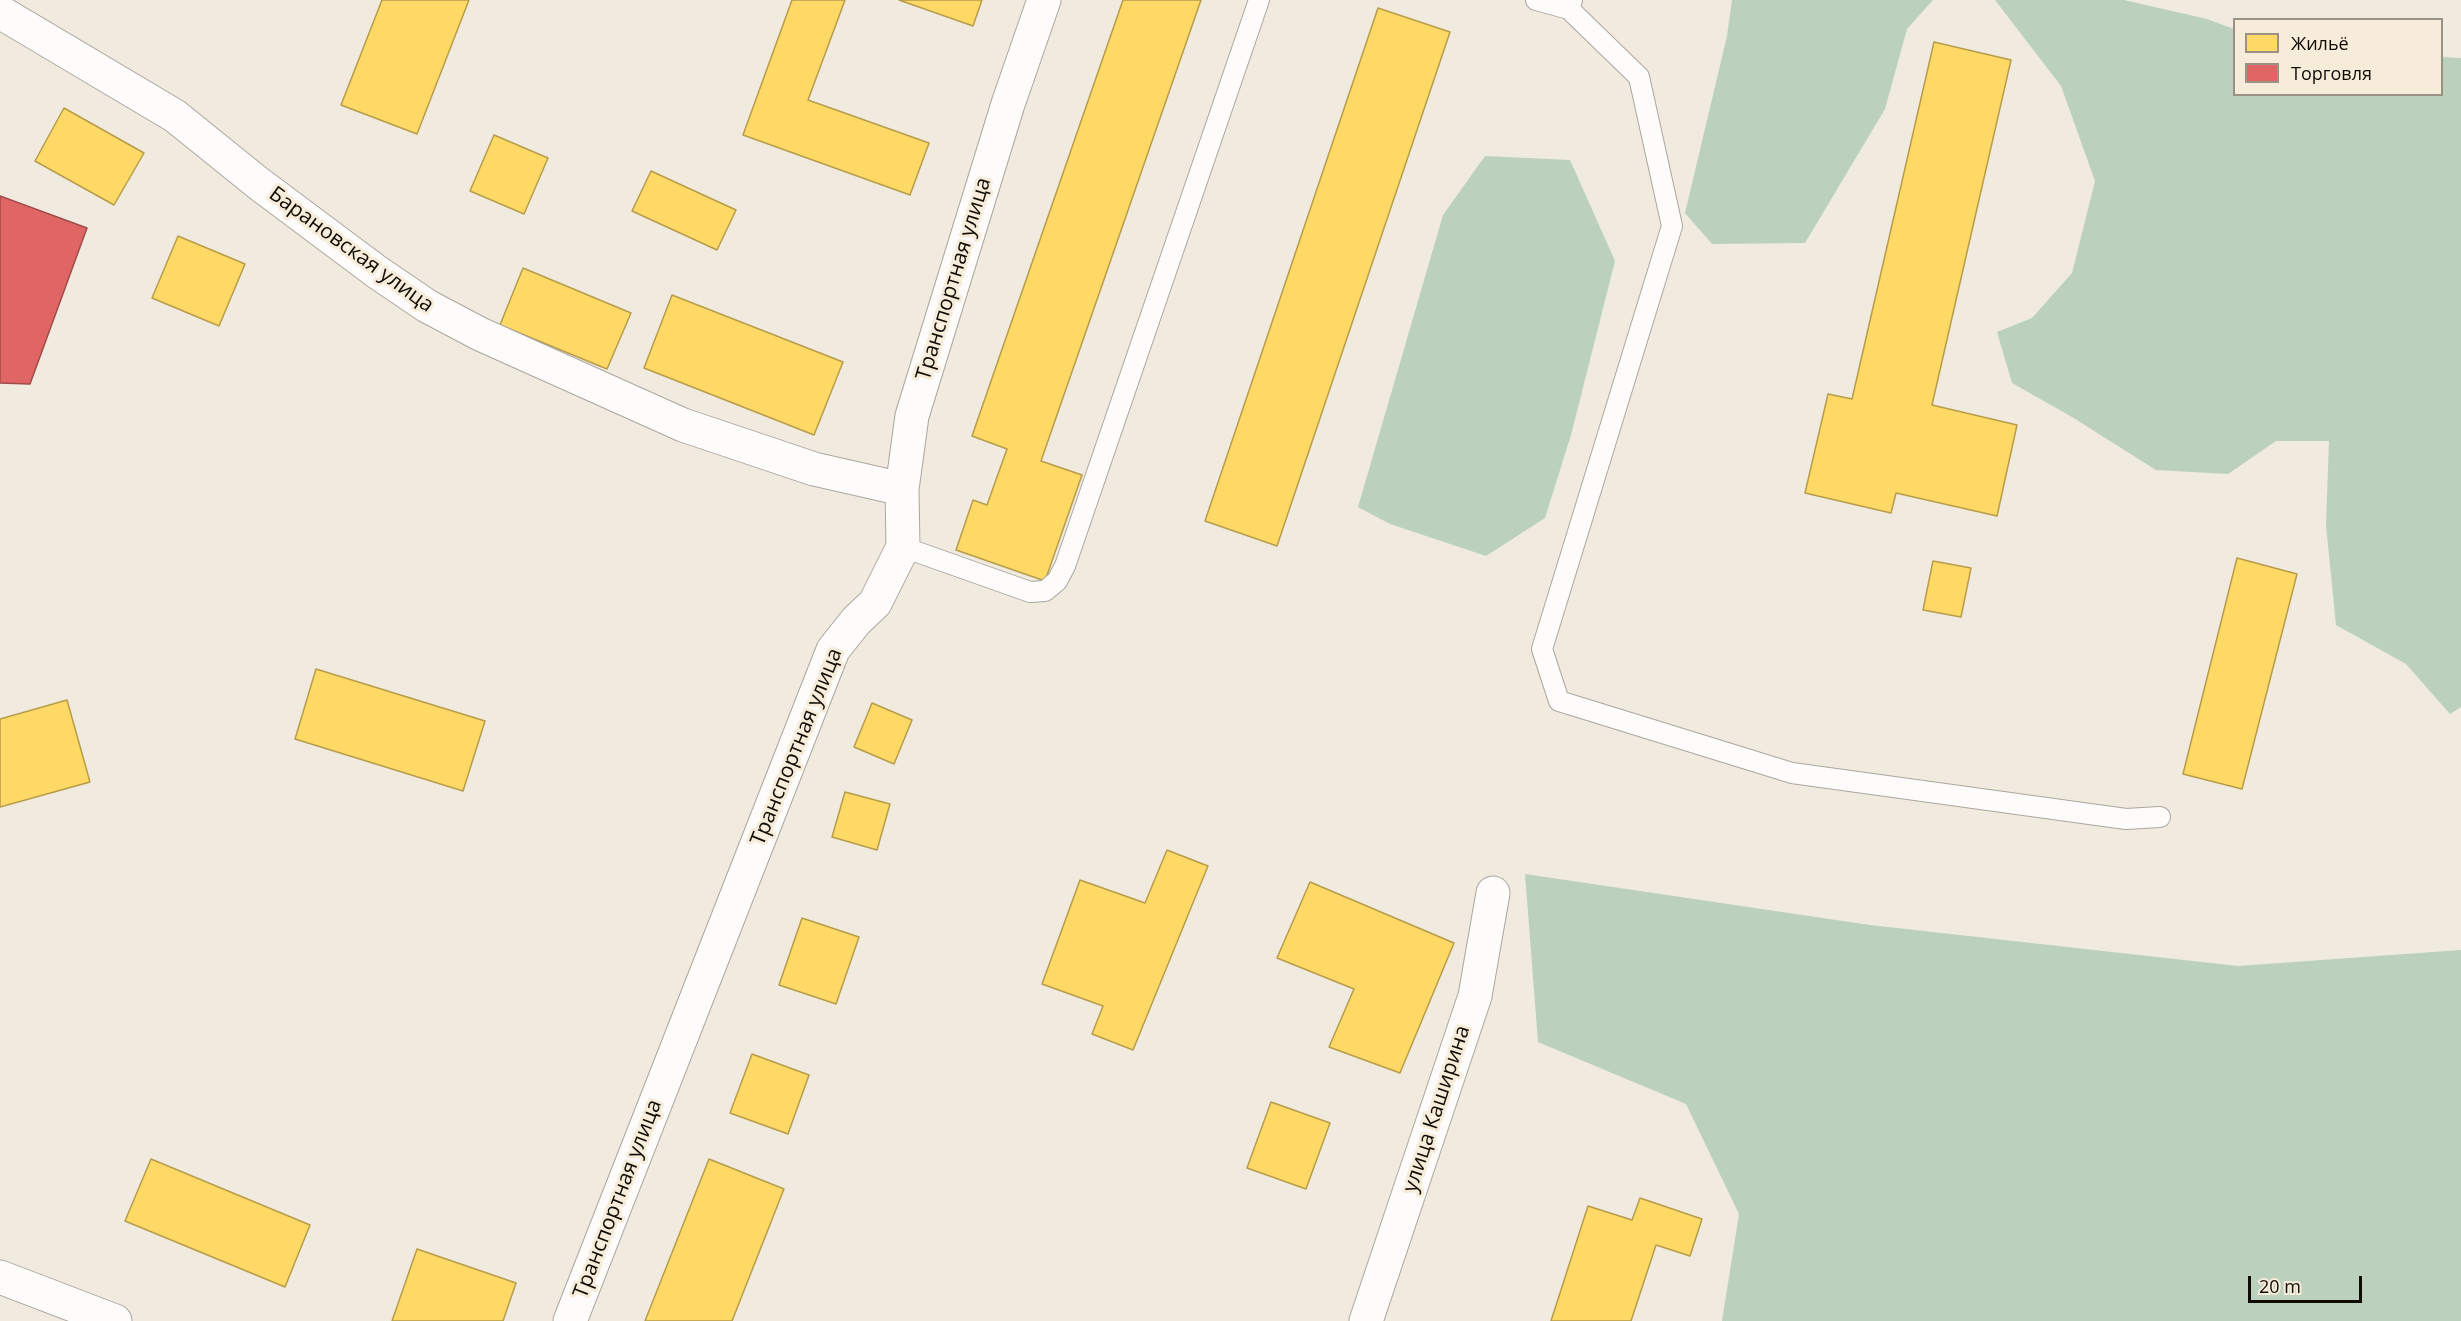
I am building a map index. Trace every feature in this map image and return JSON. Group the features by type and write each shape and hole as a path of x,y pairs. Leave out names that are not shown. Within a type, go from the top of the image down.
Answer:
{"street":[{"name":"Транспортная улица","path":"570,1321 833,650 856,621 875,603 903,547 902,489 912,416 1008,104 1044,0"},
{"name":"Барановская улица","path":"0,12 175,116 258,183 376,272 427,306 480,334 683,425 814,469 902,489"},
{"name":"улица Каширина","path":"1366,1321 1475,996 1493,893"},
{"path":"0,1277 116,1321"}],"lane":[{"path":"903,547 1030,592 1045,591 1057,581 1065,566 1259,0"},
{"path":"1536,0 1570,4 1639,77 1672,226 1542,650 1559,701 1792,773 2126,819 2160,817"}],"green space":[{"path":"1732,0 1933,0 1907,29 1885,109 1805,243 1712,244 1685,213 1727,36"},
{"path":"1995,0 2124,0 2207,19 2233,29 2233,96 2443,96 2443,57 2461,58 2461,707 2450,714 2406,664 2336,625 2326,525 2329,441 2276,441 2228,474 2156,470 2072,417 2012,383 1997,332 2032,318 2072,273 2095,181 2061,86"},
{"path":"1485,156 1570,160 1615,261 1571,435 1545,518 1486,556 1390,524 1358,507 1443,215"},
{"path":"1525,874 1870,925 2238,966 2461,950 2461,1321 1722,1321 1739,1214 1686,1104 1538,1042"}],"building: Жильё":[{"path":"382,0 469,0 417,134 341,105"},
{"path":"792,0 845,0 808,100 929,143 910,195 743,135"},
{"path":"899,0 982,0 973,26"},
{"path":"1123,0 1201,0 1041,461 1082,475 1045,581 956,550 973,500 987,505 1007,449 972,436"},
{"path":"1378,8 1450,32 1277,546 1205,521"},
{"path":"1934,42 2011,60 1932,405 2017,425 1997,516 1896,493 1891,513 1805,493 1828,394 1852,399"},
{"path":"64,108 144,153 114,205 35,161"},
{"path":"494,135 548,158 524,214 470,191"},
{"path":"651,171 736,210 717,250 632,211"},
{"path":"178,236 245,264 219,326 152,298"},
{"path":"523,268 631,313 607,369 500,325"},
{"path":"672,295 843,362 814,435 644,368"},
{"path":"2237,558 2297,574 2242,789 2183,774"},
{"path":"1933,561 1971,568 1961,617 1923,610"},
{"path":"316,669 485,721 463,791 295,739"},
{"path":"67,700 90,782 0,807 0,719"},
{"path":"872,703 912,720 894,764 854,747"},
{"path":"845,792 890,804 877,850 832,837"},
{"path":"1167,850 1208,866 1133,1050 1092,1034 1103,1006 1042,984 1080,880 1145,903"},
{"path":"1310,882 1454,943 1400,1073 1329,1047 1354,989 1277,958"},
{"path":"802,918 859,937 836,1004 779,985"},
{"path":"752,1054 809,1075 788,1134 730,1113"},
{"path":"1271,1102 1330,1123 1306,1189 1247,1168"},
{"path":"151,1159 310,1225 285,1287 125,1221"},
{"path":"709,1159 784,1189 732,1321 645,1321"},
{"path":"1640,1198 1702,1219 1690,1256 1656,1245 1631,1321 1551,1321 1588,1206 1632,1220"},
{"path":"417,1249 516,1283 503,1321 392,1321"}],"building: Торговля":[{"path":"0,196 87,228 30,384 0,383"}]}
